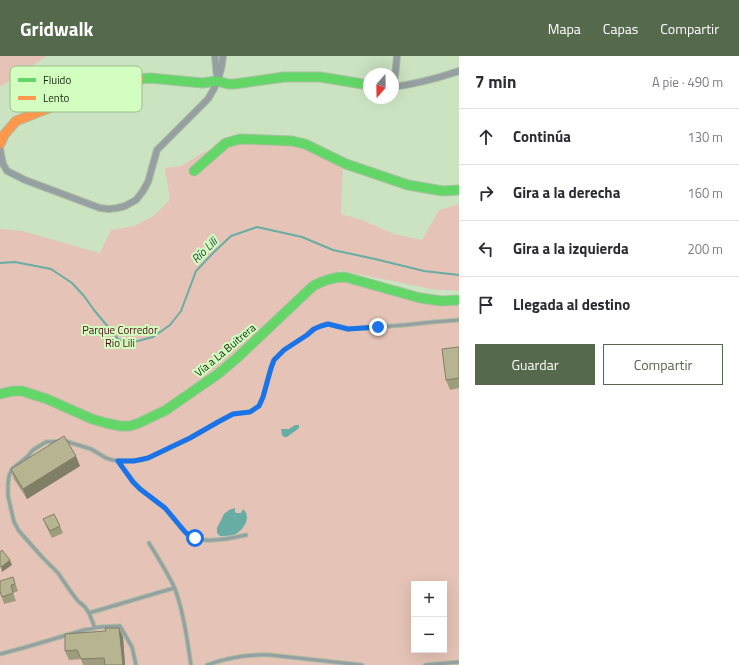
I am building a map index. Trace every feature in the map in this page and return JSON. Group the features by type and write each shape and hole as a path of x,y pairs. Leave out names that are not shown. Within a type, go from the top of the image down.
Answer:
{"street":[{"path":"215,56 217,81"},
{"path":"0,149 3,164 7,171 25,180 100,208 110,209 125,206 136,200 143,191 148,182 157,150 208,99 213,92 221,70 223,56"},
{"path":"396,68 397,56"},
{"path":"399,86 413,84 459,71"},
{"path":"142,79 150,78 202,83 217,81 235,84 284,77 320,77 363,84"},
{"path":"0,144 4,134 16,121 38,112"},
{"path":"194,171 226,143 240,139 292,141 305,144 346,164 408,185 443,191 459,190"},
{"name":"Vía a La Buitrera","path":"0,394 13,391 22,391 47,399 92,420 120,426 130,426 166,410 193,392 238,357 313,286 324,280 345,277 420,298 442,301 459,300"}],"lane":[{"path":"95,628 85,607 78,601 58,573 19,531 14,522 8,496 9,476 12,469 33,450 46,442 65,441 91,449 106,458 118,461 134,461 148,458 190,438 233,414 250,412 259,406 274,360 284,350 314,329 328,324 348,329 459,320"},
{"path":"118,461 133,482 165,508 190,536 199,539 219,540 246,535"},
{"path":"149,543 174,588 186,630 191,665"},
{"path":"89,613 174,588"},
{"path":"0,654 84,630 120,626 132,647 136,665"},
{"path":"207,665 256,654 362,665"},
{"path":"425,665 459,662"}],"green space":[{"path":"0,56 47,56 32,66 10,66 10,80 0,87"},
{"name":"Parque Corredor Rio Lili","path":"229,140 282,140 343,162 341,214 362,220 394,234 422,240 439,210 459,204 459,291 431,289 339,270 338,276 420,298 459,300 459,665 0,665 0,229 22,231 100,253 111,230 134,226 152,217 170,200 165,168 181,166"}],"water":[{"path":"295,425 299,425 299,428 287,437 282,435 281,429 289,429"},
{"path":"235,508 236,513 241,513 243,509 244,510 247,516 246,523 236,534 230,536 220,536 217,533 217,528 224,514"}],"building":[{"path":"459,347 459,378 446,380 442,349"},
{"path":"64,436 76,456 23,489 11,469"},
{"path":"54,514 60,526 50,531 43,519"},
{"path":"2,550 10,560 1,567 0,552"},
{"path":"13,577 15,584 11,585 13,593 2,597 0,591 0,581"},
{"path":"105,628 119,628 123,665 105,665 104,658 81,659 77,650 65,651 65,634 106,631"}],"waterway":[{"name":"Río Lili","path":"0,263 15,262 51,269 72,283 119,340 134,342 153,337 170,325 181,311 196,271 231,236 257,227 302,237 333,250 424,271 459,275"}],"traffic: fast":[{"path":"142,79 150,78 202,83 217,81 235,84 284,77 320,77 363,84"},
{"path":"194,171 226,143 240,139 292,141 305,144 346,164 408,185 443,191 459,190"},
{"path":"0,394 13,391 22,391 47,399 92,419 120,426 130,426 166,410 218,374 313,286 325,281 345,277 420,298 442,301 459,300"}],"traffic: slow":[{"path":"0,144 4,135 16,121 39,112"}],"route":[{"path":"195,538 186,533 165,508 140,489 118,461 134,461 148,458 190,438 233,414 250,412 259,406 274,360 284,350 314,329 328,324 348,329 378,327"}]}
